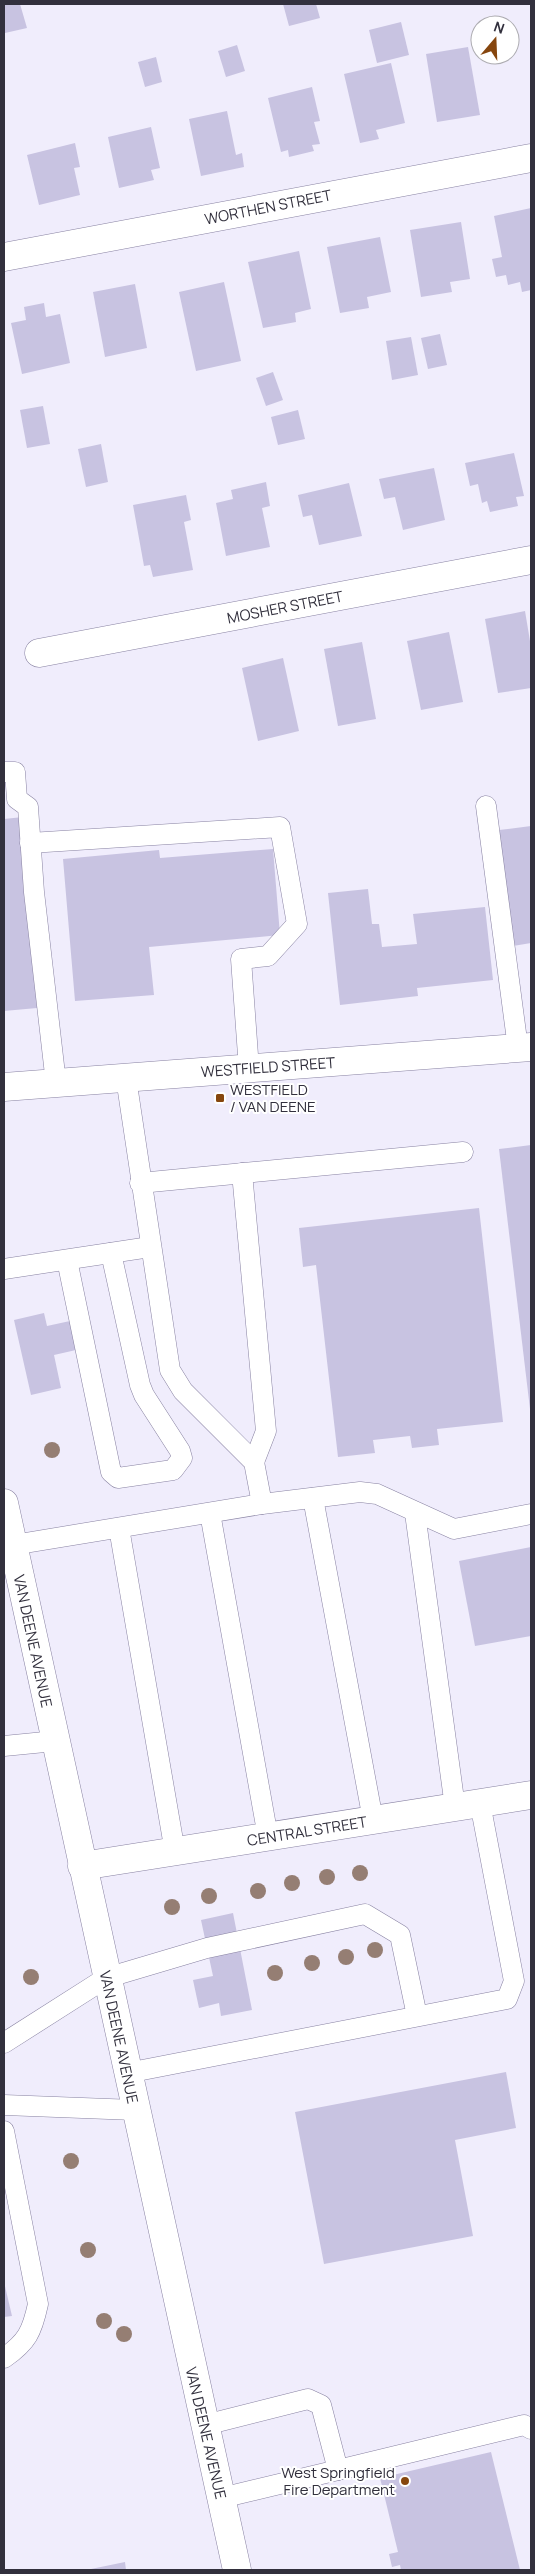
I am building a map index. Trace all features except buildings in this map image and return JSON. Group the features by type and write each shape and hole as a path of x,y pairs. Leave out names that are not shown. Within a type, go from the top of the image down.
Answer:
{"street":[{"name":"WORTHEN STREET","path":"4,257 531,158"},
{"name":"MOSHER STREET","path":"39,653 531,560"},
{"name":"WESTFIELD STREET","path":"4,1087 525,1047"},
{"name":"VAN DEENE AVENUE","path":"4,1503 126,2073 237,2570"},
{"name":"CENTRAL STREET","path":"82,1866 531,1795"}],"lane":[{"path":"4,772 15,772 17,799 28,806 30,843 56,1083"},
{"path":"486,806 525,1047"},
{"path":"30,843 280,826 297,924 268,956 241,959 249,1068"},
{"path":"126,1078 140,1183 170,1370 184,1391 254,1462"},
{"path":"140,1183 463,1152"},
{"path":"242,1173 266,1431 254,1462 262,1504"},
{"path":"4,1269 150,1247"},
{"path":"67,1260 111,1472 118,1478 172,1470 182,1458 180,1451 144,1395 140,1384 111,1252"},
{"path":"13,1545 262,1504 360,1492 377,1494 415,1513 454,1529 531,1514"},
{"path":"313,1498 374,1820"},
{"path":"210,1513 268,1837"},
{"path":"126,2073 507,1999 514,1981 468,1805 415,1513"},
{"path":"119,1528 174,1852"},
{"path":"4,1746 55,1741"},
{"path":"4,2043 106,1978 207,1948 365,1914 400,1935 417,2016"},
{"path":"4,2105 135,2110"},
{"path":"4,2131 38,2304 33,2328 21,2346 4,2358"},
{"path":"205,2425 308,2399 321,2405 338,2470"},
{"path":"221,2498 524,2425 531,2429"}],"place":[{"name":"WESTFIELD / VAN DEENE","path":"220,1098"},
{"name":"West Springfield Fire Department","path":"405,2481"}]}
